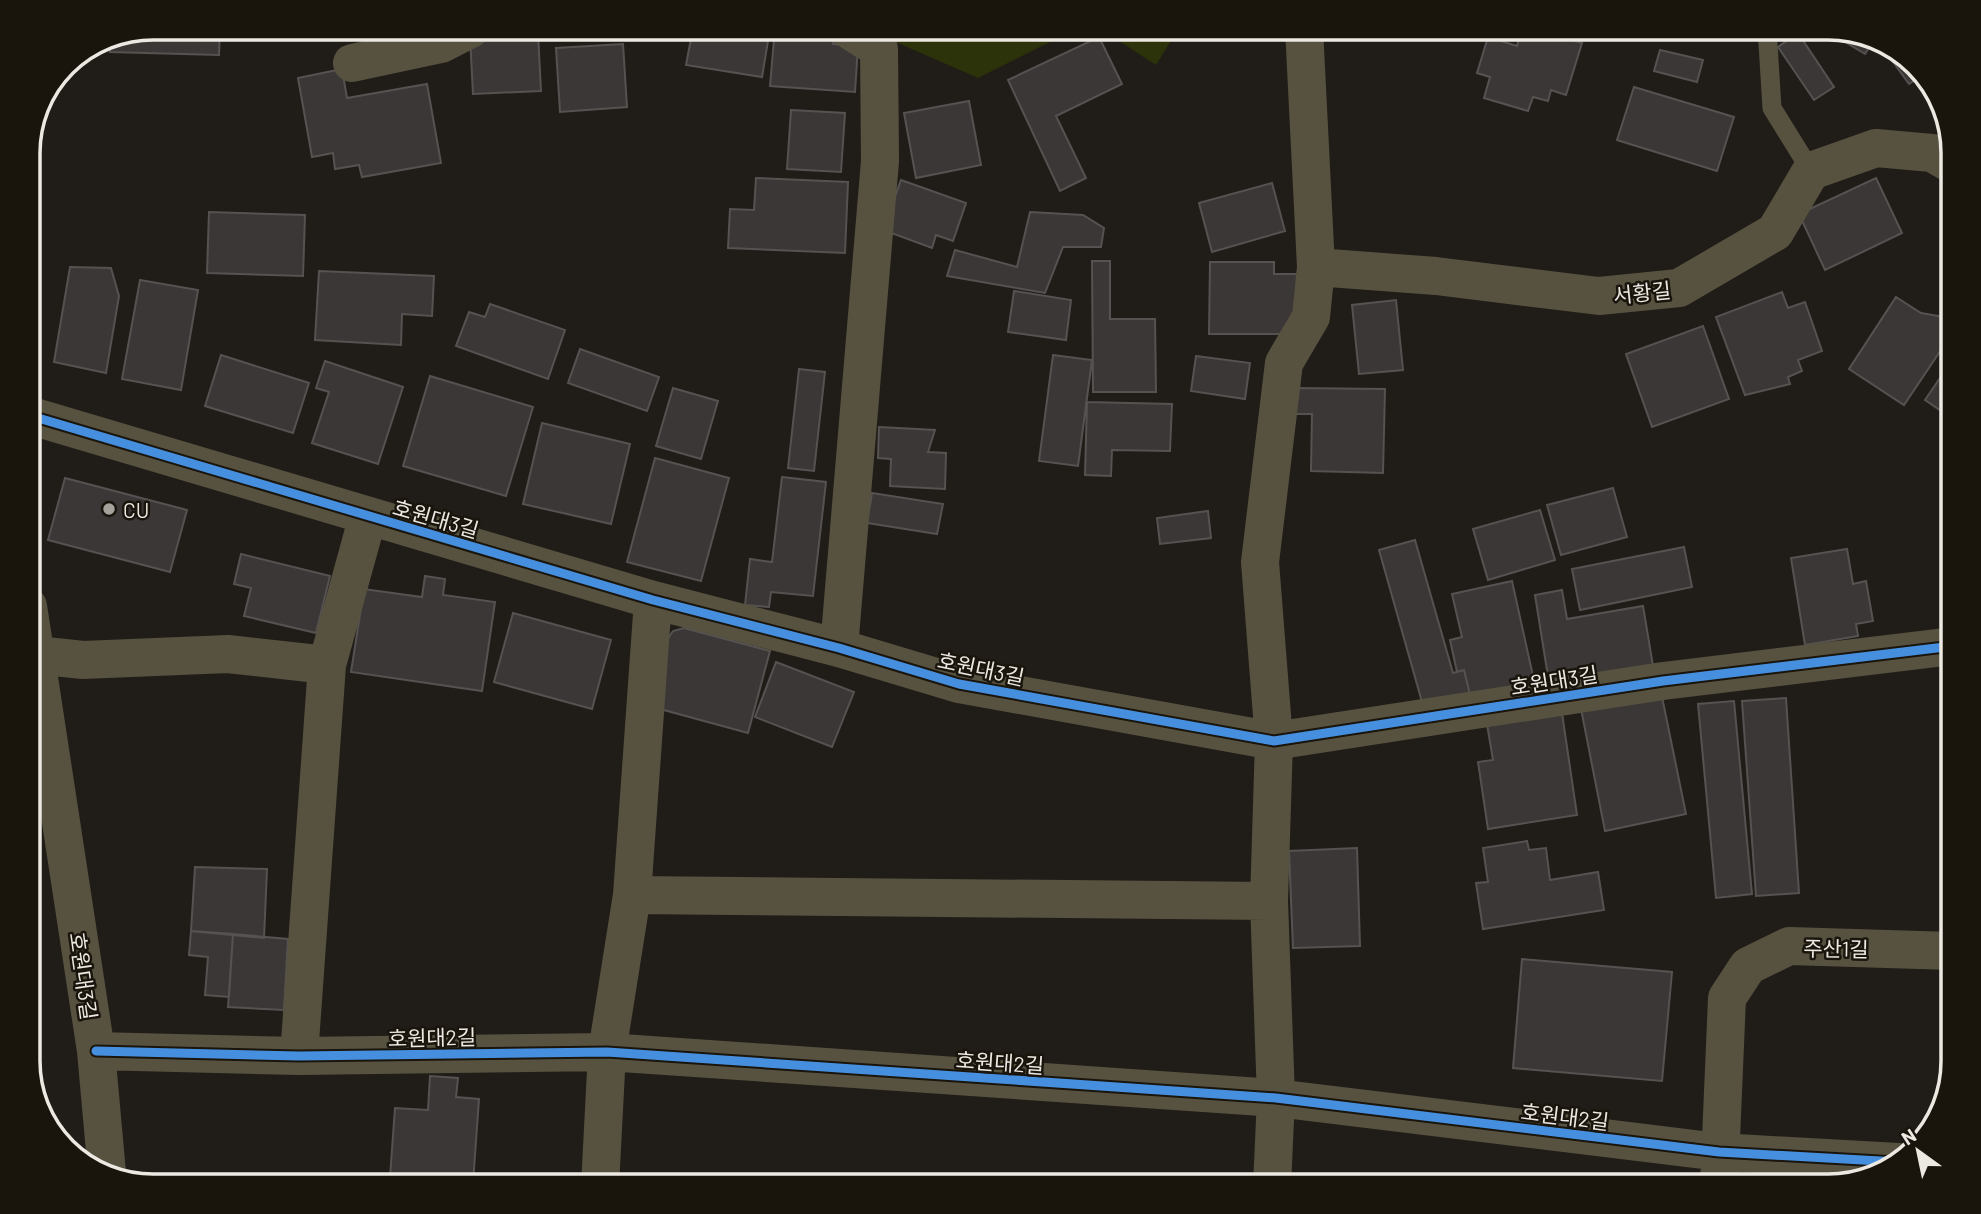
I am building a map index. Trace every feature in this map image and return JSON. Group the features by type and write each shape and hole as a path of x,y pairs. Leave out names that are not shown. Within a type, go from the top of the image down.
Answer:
{"street":[{"path":"352,63 448,40"},
{"path":"839,648 880,161 879,49 865,40"},
{"path":"1273,1174 1276,1098 1269,901 1274,741 1260,562 1284,363 1311,317 1316,267 1305,40"},
{"path":"1811,171 1876,148 1932,153 1941,158"},
{"name":"서황길","path":"1316,267 1436,276 1599,296 1679,288 1775,232 1811,171"},
{"name":"호원대3길","path":"40,419 653,600 839,648 959,684 1274,741 1663,681 1941,647"},
{"path":"299,1056 327,665 368,516"},
{"path":"601,1174 607,1052 632,895 653,600"},
{"path":"40,655 83,660 228,654 327,665"},
{"name":"호원대3길","path":"40,681 96,1052 106,1163"},
{"path":"632,895 1269,901"},
{"name":"주산1길","path":"1719,1169 1727,998 1748,966 1789,946 1941,951"},
{"name":"호원대2길","path":"96,1052 299,1056 607,1052 1276,1098 1719,1169 1876,1163"}],"lane":[{"path":"1768,40 1772,108 1811,171"}],"green space":[{"path":"891,40 1054,40 978,78"},
{"path":"1117,40 1172,40 1156,65"}],"building":[{"path":"220,40 219,55 110,52 110,49 131,42"},
{"path":"470,40 538,40 541,91 473,94"},
{"path":"691,40 768,40 762,77 686,65"},
{"path":"774,40 833,40 833,44 858,46 855,92 770,86"},
{"path":"1093,40 1100,40 1122,84 1056,116 1086,178 1060,191 1008,80"},
{"path":"1487,40 1517,46 1519,40 1572,40 1582,43 1566,95 1551,90 1548,101 1533,97 1528,111 1484,98 1490,77 1477,73"},
{"path":"1788,40 1803,40 1834,87 1814,100 1778,47"},
{"path":"1844,41 1869,48 1865,54"},
{"path":"623,44 627,107 560,112 556,48"},
{"path":"1660,50 1703,60 1697,82 1654,71"},
{"path":"1893,62 1914,81 1909,84"},
{"path":"342,69 347,98 427,84 441,163 362,177 359,165 335,169 333,153 312,157 298,78"},
{"path":"1634,87 1734,117 1717,171 1617,140"},
{"path":"969,101 981,165 916,178 904,113"},
{"path":"791,110 845,113 841,172 787,169"},
{"path":"756,178 848,182 845,253 728,248 730,209 754,210"},
{"path":"1876,178 1902,233 1825,270 1799,214"},
{"path":"901,180 966,203 953,241 936,235 932,248 883,230"},
{"path":"1272,183 1285,231 1212,252 1199,203"},
{"path":"209,212 305,215 303,276 207,273"},
{"path":"1030,212 1083,215 1104,228 1101,247 1063,247 1045,293 947,276 955,250 1017,267"},
{"path":"1092,261 1110,261 1110,319 1155,319 1156,392 1093,392"},
{"path":"1210,262 1274,262 1274,274 1298,274 1298,334 1209,334"},
{"path":"70,267 111,268 119,296 106,373 54,362"},
{"path":"319,271 434,276 432,316 402,314 401,345 315,340"},
{"path":"140,280 198,290 181,390 122,379"},
{"path":"1014,291 1071,300 1066,340 1008,332"},
{"path":"1782,292 1788,308 1805,302 1822,351 1798,360 1802,371 1788,377 1790,384 1745,395 1716,317"},
{"path":"1896,297 1921,313 1941,316 1941,350 1904,405 1849,369"},
{"path":"1396,300 1403,370 1359,374 1352,305"},
{"path":"490,304 565,330 548,379 456,346 469,312 485,317"},
{"path":"1703,326 1729,399 1652,427 1626,354"},
{"path":"580,349 659,377 647,411 568,383"},
{"path":"221,355 309,383 293,433 205,406"},
{"path":"1053,355 1092,360 1078,466 1039,461"},
{"path":"1196,356 1250,363 1245,399 1191,391"},
{"path":"325,361 403,387 378,464 312,443 329,392 316,388"},
{"path":"799,369 825,372 814,471 788,468"},
{"path":"430,376 533,407 506,496 403,466"},
{"path":"1941,377 1941,411 1925,400"},
{"path":"673,388 718,401 701,459 656,446"},
{"path":"1294,388 1385,389 1383,473 1311,471 1312,414 1293,414"},
{"path":"1087,402 1172,404 1170,451 1112,450 1111,476 1085,475"},
{"path":"542,423 630,444 611,524 523,504"},
{"path":"879,427 935,430 928,452 946,453 945,489 890,486 891,459 878,458"},
{"path":"655,458 729,478 701,581 627,562"},
{"path":"782,477 826,482 813,596 771,592 769,607 745,605 750,559 772,562"},
{"path":"65,478 187,510 170,572 48,540"},
{"path":"1613,488 1627,537 1561,555 1547,505"},
{"path":"872,493 943,504 937,534 867,523"},
{"path":"1540,510 1555,560 1488,580 1473,529"},
{"path":"1208,511 1211,538 1160,544 1157,518"},
{"path":"1415,540 1453,673 1464,670 1471,699 1424,709 1379,550"},
{"path":"1684,547 1692,587 1580,610 1572,569"},
{"path":"1847,549 1853,584 1866,581 1873,621 1856,624 1858,636 1805,645 1791,558"},
{"path":"241,554 330,576 316,633 244,616 251,588 234,584"},
{"path":"425,576 445,579 443,595 495,602 482,691 351,672 364,589 422,597"},
{"path":"1512,581 1535,685 1471,699 1464,670 1457,672 1450,640 1462,637 1452,594"},
{"path":"1562,590 1567,619 1643,606 1653,666 1549,683 1535,595"},
{"path":"513,613 611,640 592,709 494,682"},
{"path":"684,628 770,651 748,733 649,706 667,640 673,631"},
{"path":"776,662 854,692 832,747 755,717"},
{"path":"1661,692 1686,814 1605,831 1581,709"},
{"path":"1786,698 1799,893 1756,896 1742,701"},
{"path":"1734,701 1752,894 1716,898 1698,704"},
{"path":"1562,713 1577,815 1488,829 1478,762 1493,760 1487,724"},
{"path":"1527,841 1529,850 1546,848 1550,880 1598,872 1604,910 1483,929 1476,883 1488,882 1483,848"},
{"path":"1357,848 1360,946 1293,948 1289,851"},
{"path":"195,867 267,869 264,938 191,931"},
{"path":"191,931 233,934 229,997 205,995 208,957 189,955"},
{"path":"233,934 288,939 284,1010 228,1007"},
{"path":"1522,959 1672,972 1662,1081 1513,1068"},
{"path":"430,1076 458,1078 456,1097 479,1099 474,1174 390,1174 395,1108 428,1110"}],"cycle path":[{"path":"40,419 653,600 839,648 959,684 1274,741 1663,681 1941,647"},
{"path":"96,1051 299,1056 607,1052 1276,1098 1719,1152 1880,1161"}],"place":[{"name":"CU","path":"109,509"}]}
